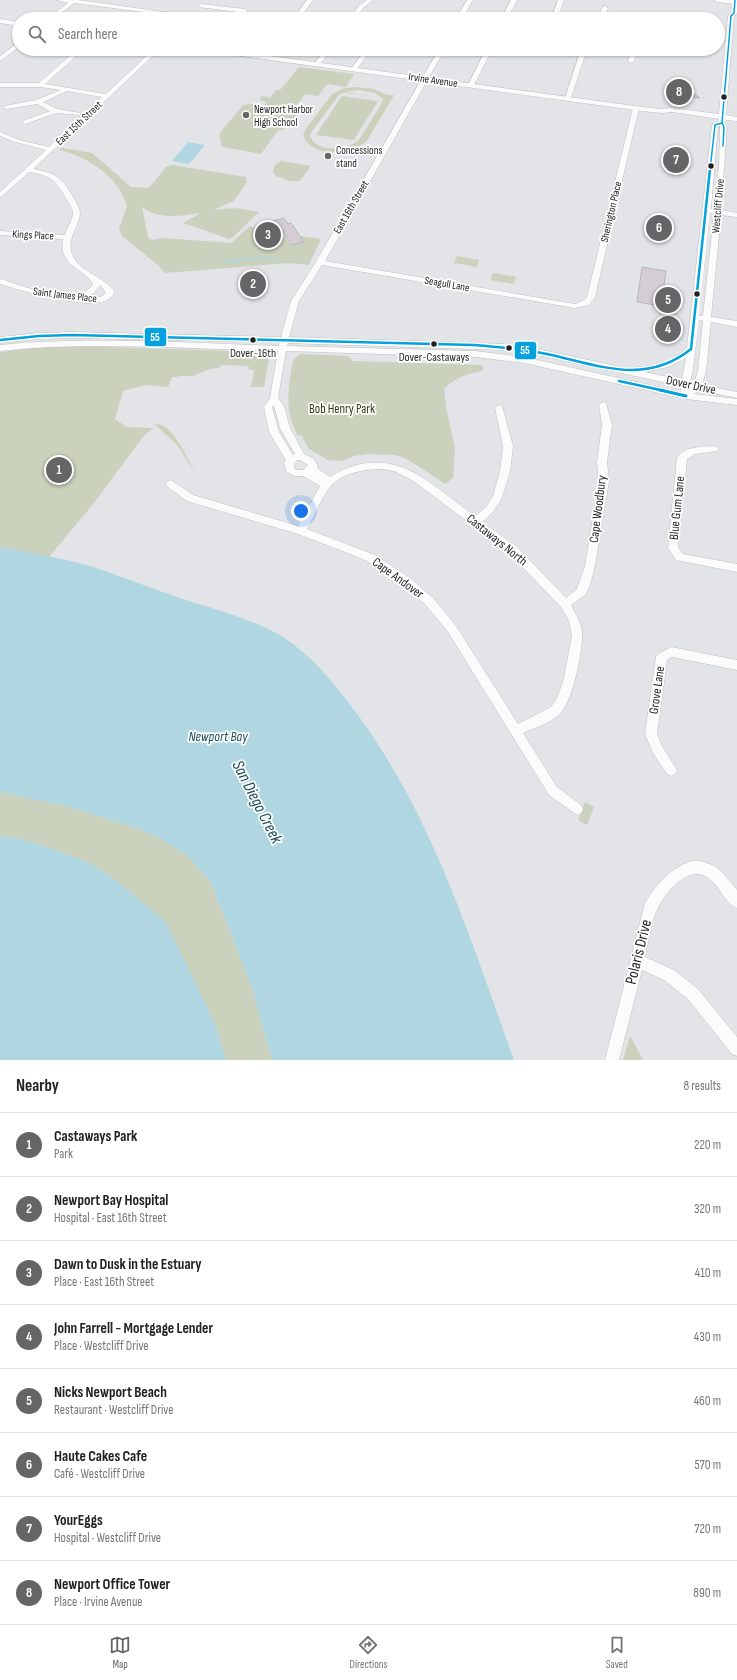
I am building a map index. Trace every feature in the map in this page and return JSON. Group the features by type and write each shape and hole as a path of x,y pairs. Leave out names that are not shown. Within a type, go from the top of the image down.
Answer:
{"main road":[{"path":"722,120 731,16 733,16 733,1"},
{"path":"0,21 12,23"},
{"name":"Irvine Avenue","path":"256,56 662,111 677,116 722,120 737,119"},
{"name":"Irvine Avenue","path":"722,120 737,125"}],"street":[{"path":"60,0 148,12"},
{"path":"194,12 207,0"},
{"path":"301,12 310,0"},
{"path":"357,12 370,0"},
{"path":"463,12 470,0"},
{"path":"508,12 514,0"},
{"path":"557,12 561,0"},
{"path":"717,0 733,1"},
{"path":"59,12 74,1"},
{"path":"201,6 245,11"},
{"path":"604,12 605,8"},
{"path":"0,59 12,50"},
{"path":"40,85 73,56"},
{"name":"East 15th Street","path":"0,196 150,56"},
{"path":"317,64 323,56"},
{"path":"354,69 364,56"},
{"name":"East 16th Street","path":"291,460 274,432 268,407 274,398 284,344 295,301 320,262 438,56"},
{"path":"471,85 486,56"},
{"path":"568,98 582,56"},
{"path":"631,61 633,56"},
{"path":"0,85 40,85 108,96"},
{"path":"6,107 35,102 64,91"},
{"path":"35,102 46,105 55,111 78,114"},
{"name":"Sherington Place","path":"575,306 586,303 591,297 636,108"},
{"path":"25,122 55,111"},
{"name":"Westcliff Drive","path":"686,396 685,384 689,369 708,210 715,125 722,120 724,127 718,211 702,371 697,387"},
{"path":"2,137 17,142 50,149"},
{"path":"714,147 722,161"},
{"path":"27,170 54,176 65,185 76,208 76,214 66,237 65,247 70,259 94,278 97,284 94,289 83,296 73,298"},
{"path":"711,176 721,178"},
{"path":"0,185 11,185"},
{"path":"708,210 737,215"},
{"name":"Kings Place","path":"0,234 66,237"},
{"name":"Seagull Lane","path":"320,262 575,306"},
{"name":"Saint James Place","path":"0,281 36,293 94,300 107,297 110,294 110,291 94,278"},
{"path":"695,317 737,324"},
{"name":"Dover Drive","path":"0,340 39,336 72,335 474,350 504,347 547,354 737,395"},
{"name":"Dover Drive","path":"0,348 38,344 79,343 284,344"},
{"path":"602,367 631,370 655,368 676,362 691,349"},
{"name":"Dover Drive","path":"474,350 686,396 737,402"},
{"path":"686,396 697,387"},
{"path":"274,398 280,406 285,429 301,456 311,461 313,466 308,471 298,474 291,471 289,466 291,460 301,456"},
{"name":"Cape Woodbury","path":"565,604 583,589 590,566 604,481 602,462 607,425 602,405"},
{"path":"476,521 489,510 498,497 504,472 508,446 499,408"},
{"path":"274,432 285,429"},
{"name":"Blue Gum Lane","path":"714,449 695,450 687,453 682,458 673,548 680,557 737,568"},
{"name":"Castaways North","path":"328,483 351,470 370,465 390,466 403,471 476,521 512,549 565,604 574,621 577,636 569,682 562,701 555,711 515,731"},
{"path":"300,531 306,524 328,483 308,471"},
{"name":"Cape Andover","path":"171,484 190,498 300,531 344,546 371,558 401,577 429,601 452,629 553,792 577,809"},
{"name":"Grove Lane","path":"671,770 657,749 651,734 662,657 671,652 737,665"},
{"name":"Polaris Drive","path":"612,1060 650,908 658,894 675,876 686,870 698,867 711,871 737,901"},
{"path":"637,961 669,975 693,994 737,1049"}],"green space":[{"path":"299,67 354,74 346,87 327,84 318,96 305,94 293,110 264,105 267,102 259,100 262,96 270,98 276,90 280,90"},
{"path":"357,87 374,89 387,95 394,95 367,141 352,149 342,151 323,151 315,148 308,143 303,136 305,130 332,94 345,88","holes":["358,90 375,93 383,99 359,140 340,148 326,148 319,146 310,136 312,131 339,95 345,92"]},
{"path":"345,92 378,97 345,93"},
{"path":"342,96 378,101 354,140 316,135"},
{"path":"249,104 300,111 289,125 282,124 281,126 286,126 283,128 284,130 278,130 261,154 222,147 219,134 243,105"},
{"path":"62,148 92,153 131,187 149,188 166,167 172,165 246,177 247,182 234,201 213,210 235,208 259,212 232,238 229,239 183,223 201,213 170,216 155,214 142,207 148,237 151,240 164,238 231,243 250,226 253,227 267,221 274,228 262,233 266,238 282,234 291,245 304,242 300,236 321,239 309,265 289,263 165,273 159,266 122,236 119,229 127,206 117,186 100,169 80,157 59,150"},
{"path":"281,161 311,166 300,181 289,181 276,176 273,171 275,165"},
{"path":"457,256 479,260 477,267 454,263"},
{"path":"493,273 516,277 514,284 490,280"},
{"path":"74,346 260,352 269,358 264,387 251,387 254,370 248,370 249,366 221,365 219,368 210,369 193,376 172,377 168,387 145,385 123,391 115,419 127,427 153,428 143,437 94,503 49,557 0,547 0,352 43,347"},
{"name":"Bob Henry Park","path":"300,354 348,356 353,361 483,365 483,371 462,377 444,389 446,407 455,448 453,478 445,484 415,464 395,455 368,454 354,456 342,461 328,460 309,449 301,435 298,436 294,427 288,399 293,360"},
{"path":"157,424 163,426 175,437 196,475 178,446 157,426 154,426"},
{"path":"0,792 69,807 140,829 163,840 188,856 211,883 252,988 272,1060 226,1060 215,1023 165,922 122,885 92,864 18,838 0,836"},
{"path":"585,802 594,807 587,825 578,820"},
{"path":"630,1036 643,1060 623,1060"}],"water":[{"path":"188,142 205,145 189,164 172,161"},
{"name":"Newport Bay","path":"0,547 59,558 93,567 244,619 273,631 286,639 312,661 326,675 351,706 379,746 404,788 446,876 514,1060 272,1060 252,988 211,883 188,856 163,840 140,829 69,807 0,792"},
{"path":"0,836 18,838 92,864 122,885 165,921 215,1023 226,1060 0,1060"}],"building":[{"path":"672,83 689,85 688,90 700,98 670,94"},
{"path":"284,218 288,224 291,223 304,242 292,245 279,226 274,228 270,222"},
{"path":"642,267 666,271 661,306 637,302"},
{"path":"660,317 679,320 676,341 656,337"}],"waterway":[{"path":"224,261 263,258 279,260"}],"transit line":[{"name":"55","path":"723,146 724,127 722,123 731,16 734,13 735,0"},
{"name":"55","path":"0,340 39,336 72,335 474,345 538,352 613,369 646,370 662,367 678,359 691,349 715,125 722,123"},
{"name":"55","path":"619,381 686,396"}],"place":[{"name":"Newport Office Tower","path":"679,92"},
{"name":"Newport Harbor High School","path":"246,115"},
{"name":"Concessions stand","path":"328,156"},
{"name":"YourEggs","path":"676,160"},
{"name":"Haute Cakes Cafe","path":"659,228"},
{"name":"Dawn to Dusk in the Estuary","path":"268,235"},
{"name":"Newport Bay Hospital","path":"253,284"},
{"name":"Nicks Newport Beach","path":"668,300"},
{"name":"John Farrell - Mortgage Lender","path":"668,329"},
{"name":"Dover-16th","path":"253,340"},
{"name":"Dover-Castaways","path":"434,344"},
{"name":"Castaways Park","path":"59,470"}],"water label":[{"name":"San Diego Creek","path":"257,802"}]}
